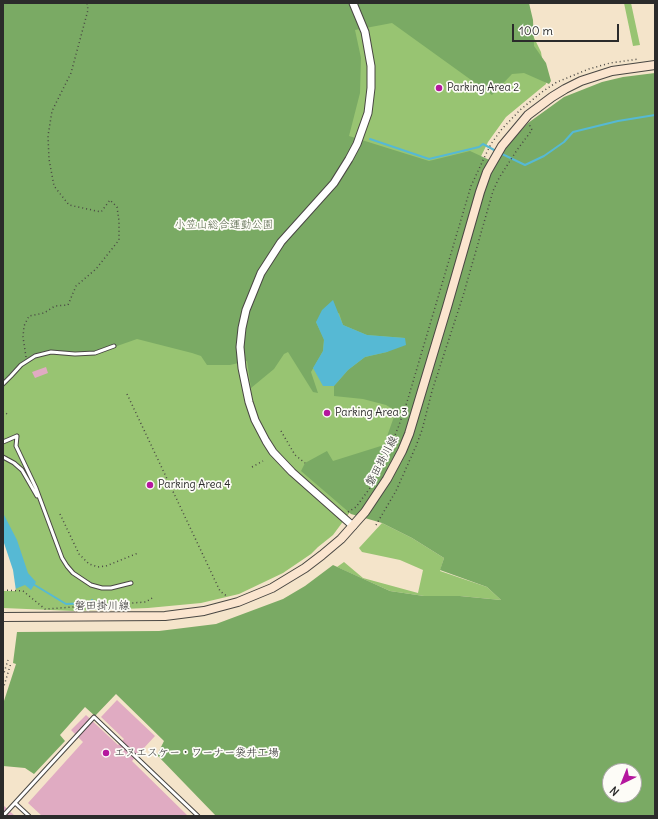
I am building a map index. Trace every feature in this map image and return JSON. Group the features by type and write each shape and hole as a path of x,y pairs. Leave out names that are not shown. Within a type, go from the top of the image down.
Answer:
{"main road":[{"name":"磐田掛川線","path":"3,618 165,616 219,608 255,596 287,579 322,555 353,526 365,512 379,492 402,451 409,434 487,172 502,146 525,118 552,97 581,82 612,71 655,65"}],"street":[{"path":"353,3 365,32 371,66 371,88 368,113 350,159 334,183 281,242 261,273 246,310 240,347 244,384 255,420 266,441 292,472 353,526"}],"lane":[{"path":"3,384 26,361 35,356 45,353 89,354 114,346"},
{"path":"3,442 17,436 16,446 36,488 62,558 73,573 91,585 102,588 111,588 131,583"},
{"path":"3,457 14,463 22,470 40,501"},
{"path":"3,816 94,717 198,816"},
{"path":"15,803 29,816"}],"path":[{"path":"26,361 23,337 24,326 29,316 44,313 55,306 68,305 76,286 96,270 119,240 117,207 110,200 101,212 69,205 54,186 49,159 48,136 52,111 71,73 88,10 87,3"},
{"path":"347,512 356,507 370,488 384,462 398,428 414,380 471,186 491,144 501,130 520,110 557,82 589,69 610,63 642,58"},
{"path":"376,525 396,491 422,430 440,363 462,296 493,191 516,150 532,130 525,118"},
{"path":"127,394 220,591 229,599"},
{"path":"3,411 7,414"},
{"path":"281,431 296,455 305,463"},
{"path":"252,467 263,461"},
{"path":"60,514 79,554 89,564 98,567 106,566 138,552 138,554"},
{"path":"3,590 24,591 45,608 146,602 152,598"},
{"path":"3,676 8,660"},
{"path":"3,689 11,663"}],"green space":[{"name":"小笠山総合運動公園","path":"3,3 517,3 541,52 546,84 506,117 488,142 471,177 383,455 359,500 333,535 311,554 283,573 239,594 201,603 148,608 74,611 3,608"},
{"path":"3,3 529,3 533,20 534,46 546,63 551,81 549,84 524,73 512,74 492,95 392,23 355,30 361,58 360,93 349,136 429,161 470,151 496,163 506,147 528,123 564,97 602,82 623,77 655,73 655,816 216,816 157,755 164,741 116,694 95,716 85,707 60,735 65,741 34,774 25,768 3,766 3,704 16,664 13,663 17,632 159,631 216,624 283,599 305,586 333,565 390,591 424,596 460,596 501,600 487,587 440,570 444,558 412,538 382,523 351,514 301,471 305,463 327,451 333,461 384,445 396,411 386,405 363,399 334,396 334,386 348,370 365,357 387,352 405,338 367,335 343,325 339,313 316,322 324,339 323,351 311,372 318,393 313,392 288,352 284,354 274,369 251,388 247,361 230,365 207,365 201,356 137,339 100,352 40,352 25,361 3,383"},
{"path":"624,3 631,3 640,45 633,46"},
{"path":"382,523 412,538 444,558 440,571 487,587 501,600 460,596 424,596 390,591 337,567 344,562 363,578 418,593 423,570 400,560 362,552 359,548"}],"water":[{"path":"333,300 343,325 367,335 405,338 406,345 387,352 365,357 348,370 334,386 323,386 313,368 323,351 324,340 316,322 322,310"},
{"path":"3,513 17,540 28,573 36,582 31,590 25,585 15,589 3,589"}],"pier":[{"path":"3,540 13,570 16,591 4,591"}],"building":[{"path":"46,367 48,373 35,378 32,372"},
{"name":"エヌエスケー・ワーナー袋井工場","path":"117,700 155,736 132,761 188,816 42,816 28,803 83,742 71,730 86,715 118,745 124,739 101,717"},
{"path":"3,805 15,816 3,816"}],"waterway":[{"path":"500,153 525,165 544,156 564,142 573,132 618,121 655,115"},
{"path":"370,139 429,159 479,147 483,144 496,151"},
{"path":"33,584 66,604 91,603 92,600"}],"place":[{"name":"Parking Area 2","path":"439,88"},
{"name":"Parking Area 3","path":"327,413"},
{"name":"Parking Area 4","path":"150,485"},
{"name":"エヌエスケー・ワーナー袋井工場","path":"106,753"}]}
